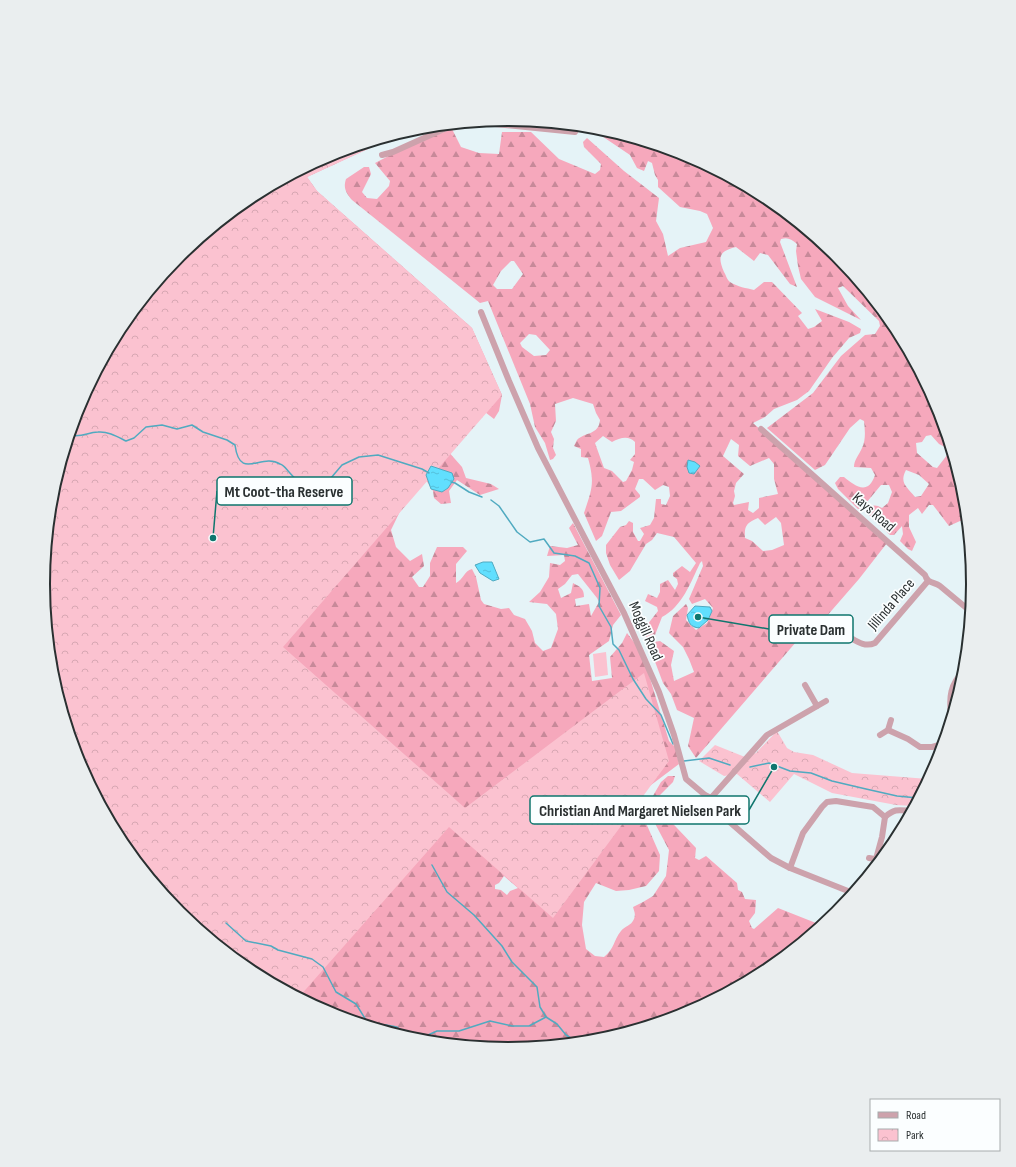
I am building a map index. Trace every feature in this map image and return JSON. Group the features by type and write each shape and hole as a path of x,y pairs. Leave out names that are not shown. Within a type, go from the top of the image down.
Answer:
{"street":[{"path":"515,126 575,132 576,130"},
{"path":"382,155 393,152 441,130"},
{"name":"Moggill Road","path":"481,312 538,448 627,620 659,692 676,741 686,779 705,795 711,798 712,805 717,811 771,858 790,868 847,891"},
{"name":"Kays Road","path":"761,429 897,549 925,575 928,581 940,586 965,608"},
{"name":"Jillinda Place","path":"851,638 862,644 870,646 875,643 928,581"},
{"path":"950,704 952,686 955,683"},
{"path":"805,685 817,706"},
{"path":"711,798 764,738 826,701"},
{"path":"880,735 888,730 891,720"},
{"path":"888,730 920,746 936,746"},
{"path":"790,868 803,833 827,802 836,801 873,807 885,817"},
{"path":"876,855 882,837 885,817 895,810 906,811"}],"green space":[{"path":"452,129 461,147 479,153 499,154 502,132 531,132 559,159 595,174 600,170 601,164 584,147 583,142 587,138 624,171 659,198 656,221 663,234 668,256 680,248 706,242 713,228 707,214 680,207 658,187 658,180 652,163 648,161 644,171 637,168 630,155 600,135 627,141 683,160 737,187 787,220 832,260 871,305 889,329 905,354 919,381 931,408 945,447 939,444 931,435 926,436 922,442 916,443 917,453 933,467 937,468 947,455 957,494 962,521 949,526 933,505 929,505 922,514 918,508 909,515 909,527 916,542 912,551 900,541 903,534 902,526 894,535 890,535 867,513 866,510 872,506 882,508 888,503 892,492 889,485 881,485 862,508 858,509 838,489 835,483 840,477 844,477 857,486 865,487 869,485 875,475 871,468 854,467 864,442 864,421 860,419 850,428 825,465 815,470 767,428 813,393 841,356 865,335 875,334 880,326 879,321 843,286 838,288 848,306 861,320 815,297 801,279 796,251 797,244 789,239 781,239 780,242 797,287 790,284 768,255 760,253 754,261 736,247 723,252 721,255 721,262 729,281 733,284 754,290 764,282 772,282 802,313 798,316 808,329 814,327 822,321 815,309 849,322 861,329 860,333 849,338 832,358 809,391 797,400 774,409 765,417 753,423 887,543 859,579 826,617 815,620 696,758 688,746 694,718 677,710 671,694 663,683 648,643 660,641 674,651 671,665 674,681 694,672 683,647 669,633 673,616 686,604 688,608 686,620 696,630 707,623 713,608 705,599 692,604 689,599 703,566 702,561 680,601 669,613 662,617 655,635 651,638 646,637 643,630 658,611 657,607 645,601 648,594 657,598 660,592 660,584 668,580 675,590 678,584 677,579 673,576 673,573 682,566 690,572 696,563 674,537 657,533 652,540 646,544 630,571 619,580 610,565 606,553 606,545 620,527 626,525 629,521 633,523 633,532 638,541 640,541 644,534 640,528 650,525 654,518 656,499 661,499 661,504 666,505 670,496 669,487 663,485 655,490 643,479 639,479 635,489 640,497 621,511 611,512 602,536 596,541 584,513 592,486 588,458 581,457 581,449 574,446 580,437 594,431 599,425 600,420 593,404 573,398 555,404 556,421 551,432 554,439 553,448 556,455 550,460 545,443 535,427 530,404 488,301 480,303 352,200 345,188 346,179 364,167 369,167 371,174 362,192 367,198 377,199 389,186 390,181 375,163 408,146","holes":["511,261 514,261 523,274 512,289 497,289 493,285 501,271","529,334 536,335 550,350 546,355 534,356 522,347 520,343","603,436 612,442 621,438 630,438 635,442 635,454 630,460 634,462 632,470 626,481 623,482 612,471 604,468 595,443","731,439 739,445 738,456 750,466 769,458 774,464 774,479 778,494 759,498 759,508 753,513 748,510 749,502 734,505 734,491 736,483 744,474 723,456","906,470 919,475 929,484 921,496 915,497 905,485 903,478","776,517 781,523 784,545 772,550 763,551 752,541 745,538 746,527 751,521 758,518 765,525"]},
{"path":"376,145 307,177 317,191 472,328 502,395 499,411 494,419 481,409 447,450 462,467 466,478 491,484 499,489 480,495 457,480 449,491 451,503 441,504 434,498 433,491 424,477 406,499 391,530 396,547 410,561 422,554 424,566 412,577 419,587 423,587 430,576 430,563 437,547 463,547 467,551 456,564 456,583 469,570 472,569 476,577 481,600 484,604 501,609 509,608 514,615 525,619 532,631 535,643 543,651 551,648 558,629 556,614 547,604 529,602 540,592 549,577 550,563 560,565 565,561 564,555 547,556 550,546 567,548 578,545 569,528 573,523 621,615 613,625 609,641 589,655 592,681 612,678 610,657 622,643 627,633 640,650 669,741 675,747 679,764 643,791 639,806 642,808 646,823 660,855 659,871 646,886 629,890 616,891 596,883 584,902 582,925 586,949 595,956 604,957 610,951 621,931 633,921 635,913 633,907 653,896 666,876 669,850 650,814 650,801 661,782 668,776 675,776 673,782 658,797 658,808 696,848 695,858 699,860 706,856 737,883 738,890 742,892 745,899 756,900 755,913 749,921 752,928 754,929 778,908 815,923 787,947 737,980 683,1007 627,1026 568,1038 508,1042 478,1041 448,1038 389,1026 333,1007 305,994 279,980 229,947 184,907 145,862 127,838 97,786 74,731 66,702 59,673 51,613 51,554 54,524 59,494 74,436 97,381 111,354 127,329 164,282 206,239 229,220 279,187 305,173 333,160","holes":["578,574 599,602 591,616 589,604 576,606 575,599 584,597 580,587 573,583 571,593 561,598 558,589 565,584 572,575","504,876 518,888 510,891 507,895 501,890 495,889 495,885 499,883"]},
{"path":"376,145 307,177 317,191 472,328 502,395 283,647 465,808 644,673 669,761 553,918 449,827 303,993 254,964 229,947 206,928 164,885 127,838 97,786 74,731 59,673 54,643 50,584 51,554 59,494 74,436 85,408 111,354 127,329 164,282 184,260 229,220 279,187 305,173 333,160"},
{"path":"606,652 608,675 595,677 593,654"},
{"path":"777,731 787,748 794,752 813,755 852,773 922,779 909,806 896,805 832,793 794,774 770,802 737,774 724,776 699,761 715,745 745,757 756,753"}],"water":[{"path":"688,460 695,462 700,466 694,474 689,473 687,467"},
{"path":"431,466 452,473 454,479 448,488 442,492 431,489 426,475"},
{"path":"483,562 492,562 499,579 493,581 480,573 475,565"},
{"path":"695,606 710,607 712,611 708,620 699,628 690,624 687,615"}],"waterway":[{"path":"74,436 94,432 105,432 126,441 134,438 146,427 162,425 177,429 192,425 203,432 227,440 235,445 241,462 252,464 273,461 281,465 311,495 319,492 342,465 359,457 378,455 422,469 429,473"},
{"path":"451,482 482,497"},
{"path":"491,500 499,506 517,532 530,542 544,539 554,553 575,556 589,563 600,588 599,606 611,627 613,644 619,650 633,679 646,699 661,715 673,744"},
{"path":"684,761 709,758 730,765"},
{"path":"750,767 769,763 790,771 811,773 832,781 897,796 913,798"},
{"path":"432,865 447,892 474,915 502,946 512,962 537,987 540,1007 546,1017 557,1024 570,1038"},
{"path":"226,923 246,941 271,946 278,950 312,959 323,967 336,992 356,1004 365,1018"},
{"path":"429,1035 437,1031 459,1031 490,1021 512,1026 529,1026 546,1017"},
{"path":"386,1025 399,1028"}],"place":[{"name":"Mt Coot-tha Reserve","path":"213,538"},
{"name":"Private Dam","path":"698,617"},
{"name":"Christian And Margaret Nielsen Park","path":"774,767"}]}
